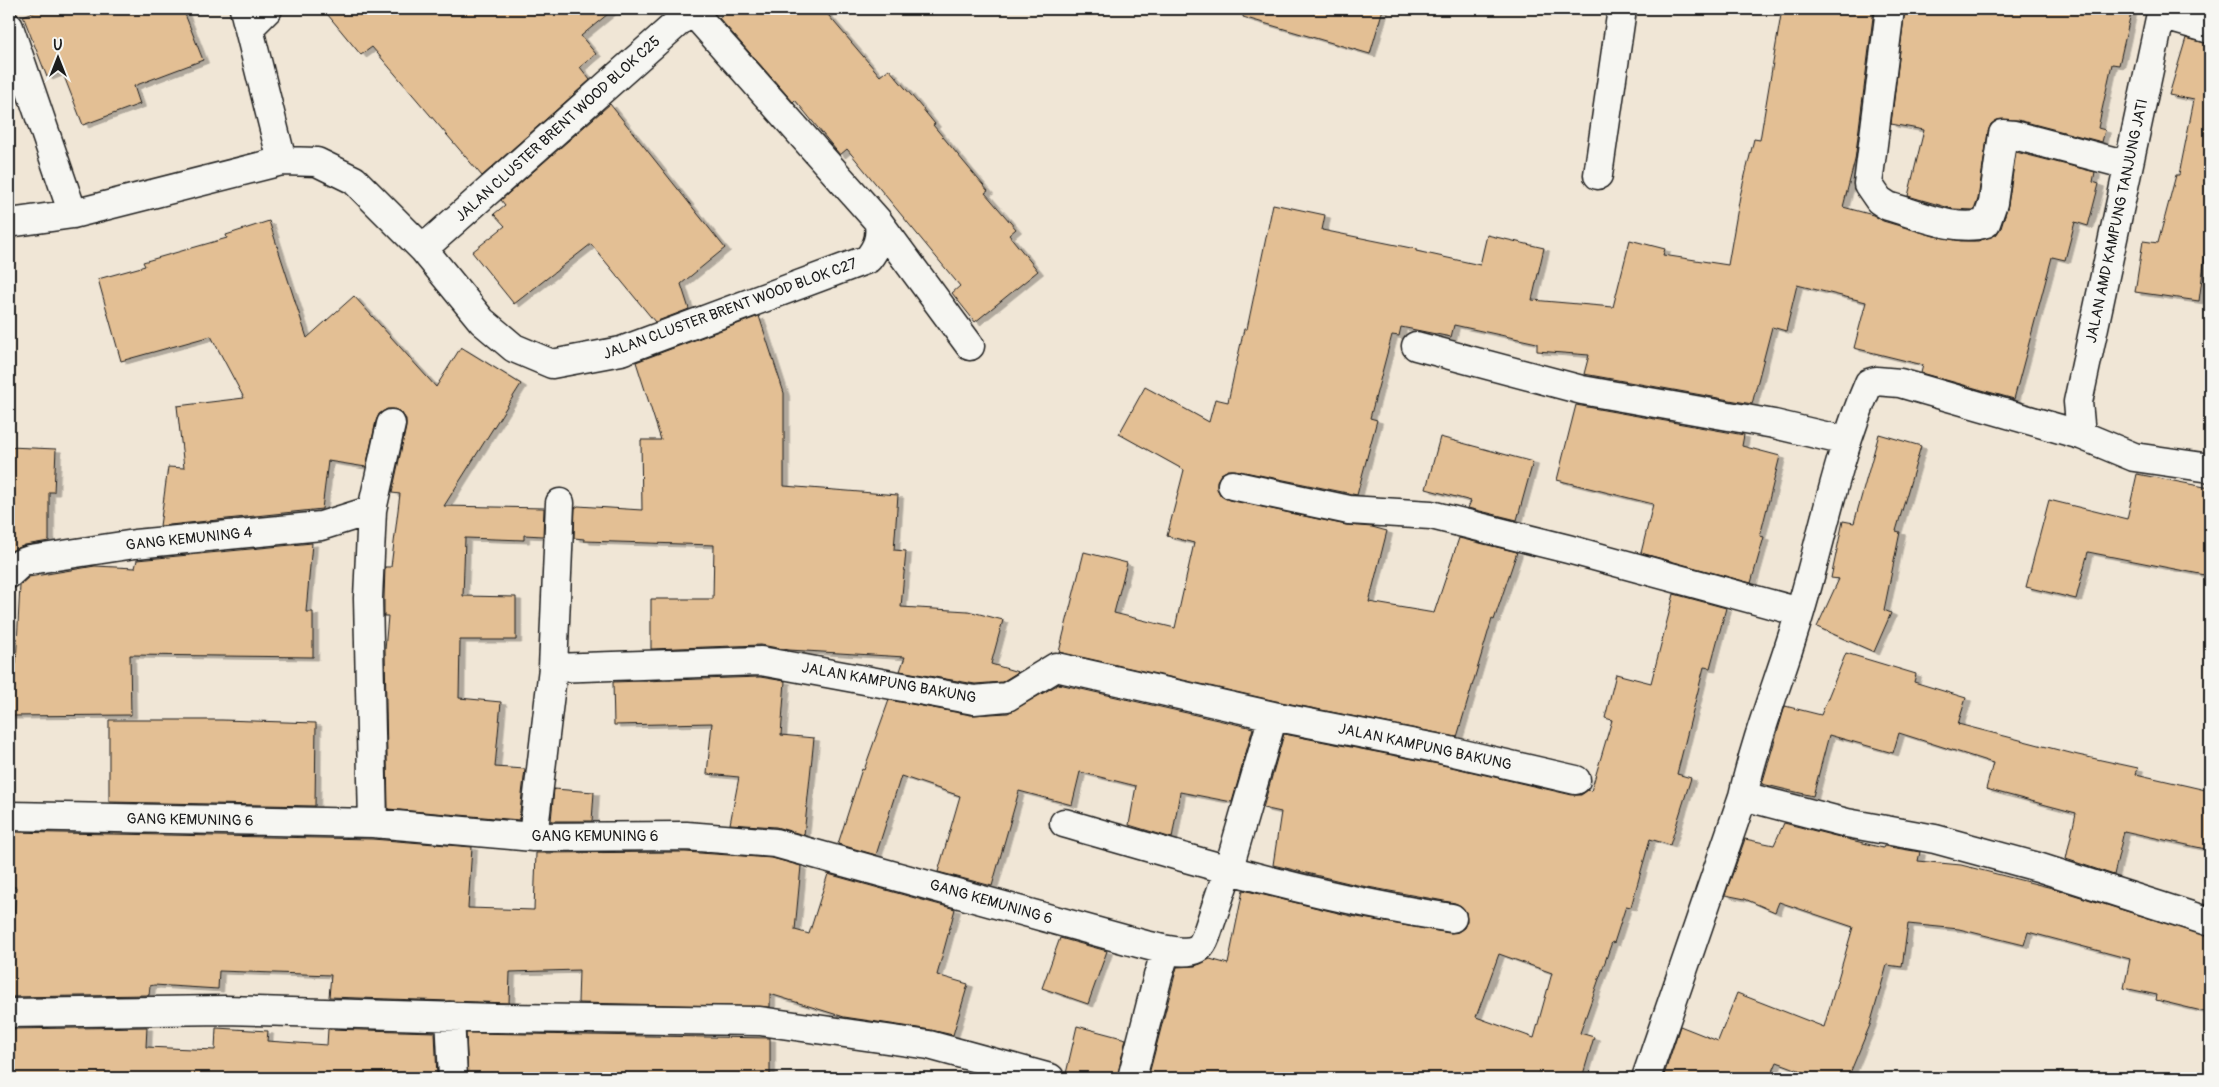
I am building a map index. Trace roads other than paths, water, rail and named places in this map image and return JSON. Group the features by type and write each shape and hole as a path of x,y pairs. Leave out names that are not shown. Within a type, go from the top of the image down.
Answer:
{"street":[{"path":"1598,175 1622,9"},
{"path":"1890,9 1868,184 1879,200 1888,206 1958,226 1974,228 1986,223 1993,203 2003,134 2014,135 2128,165"},
{"path":"692,10 879,225 970,346"},
{"name":"JALAN CLUSTER BRENT WOOD BLOK C25","path":"423,249 692,10"},
{"path":"2162,12 2210,29"},
{"name":"JALAN AMD KAMPUNG TANJUNG JATI","path":"2080,435 2078,402 2162,12"},
{"path":"254,15 282,161"},
{"path":"9,27 73,214"},
{"name":"JALAN CLUSTER BRENT WOOD BLOK C27","path":"9,223 73,214 282,161 317,162 354,180 423,249 482,321 514,348 552,364 620,351 868,259 878,242 879,225"},
{"path":"1416,346 1582,390 1774,424 1846,441"},
{"path":"1646,1078 1743,796 1749,767 1800,612 1846,441 1869,383 1876,381 1900,383 2080,435 2134,457 2210,468"},
{"path":"373,823 368,598 372,510 391,424"},
{"path":"1232,485 1349,510 1431,516 1568,549 1800,612"},
{"path":"533,837 553,668 560,503"},
{"name":"GANG KEMUNING 4","path":"9,574 21,562 30,560 135,544 320,526 372,510"},
{"name":"JALAN KAMPUNG BAKUNG","path":"553,668 761,661 974,700 1007,697 1056,667 1273,716 1441,749 1576,780"},
{"path":"1132,1078 1166,950 1196,950 1203,944 1228,871 1273,716"},
{"path":"1743,796 1847,822 1935,839 2038,867 2210,922"},
{"name":"GANG KEMUNING 6","path":"9,816 373,823 533,837 686,836 775,843 1166,950"},
{"path":"1064,822 1228,871 1368,904 1452,918"},
{"path":"9,1012 225,1010 760,1021 929,1045 1050,1078"},
{"path":"450,1016 453,1078"}]}
